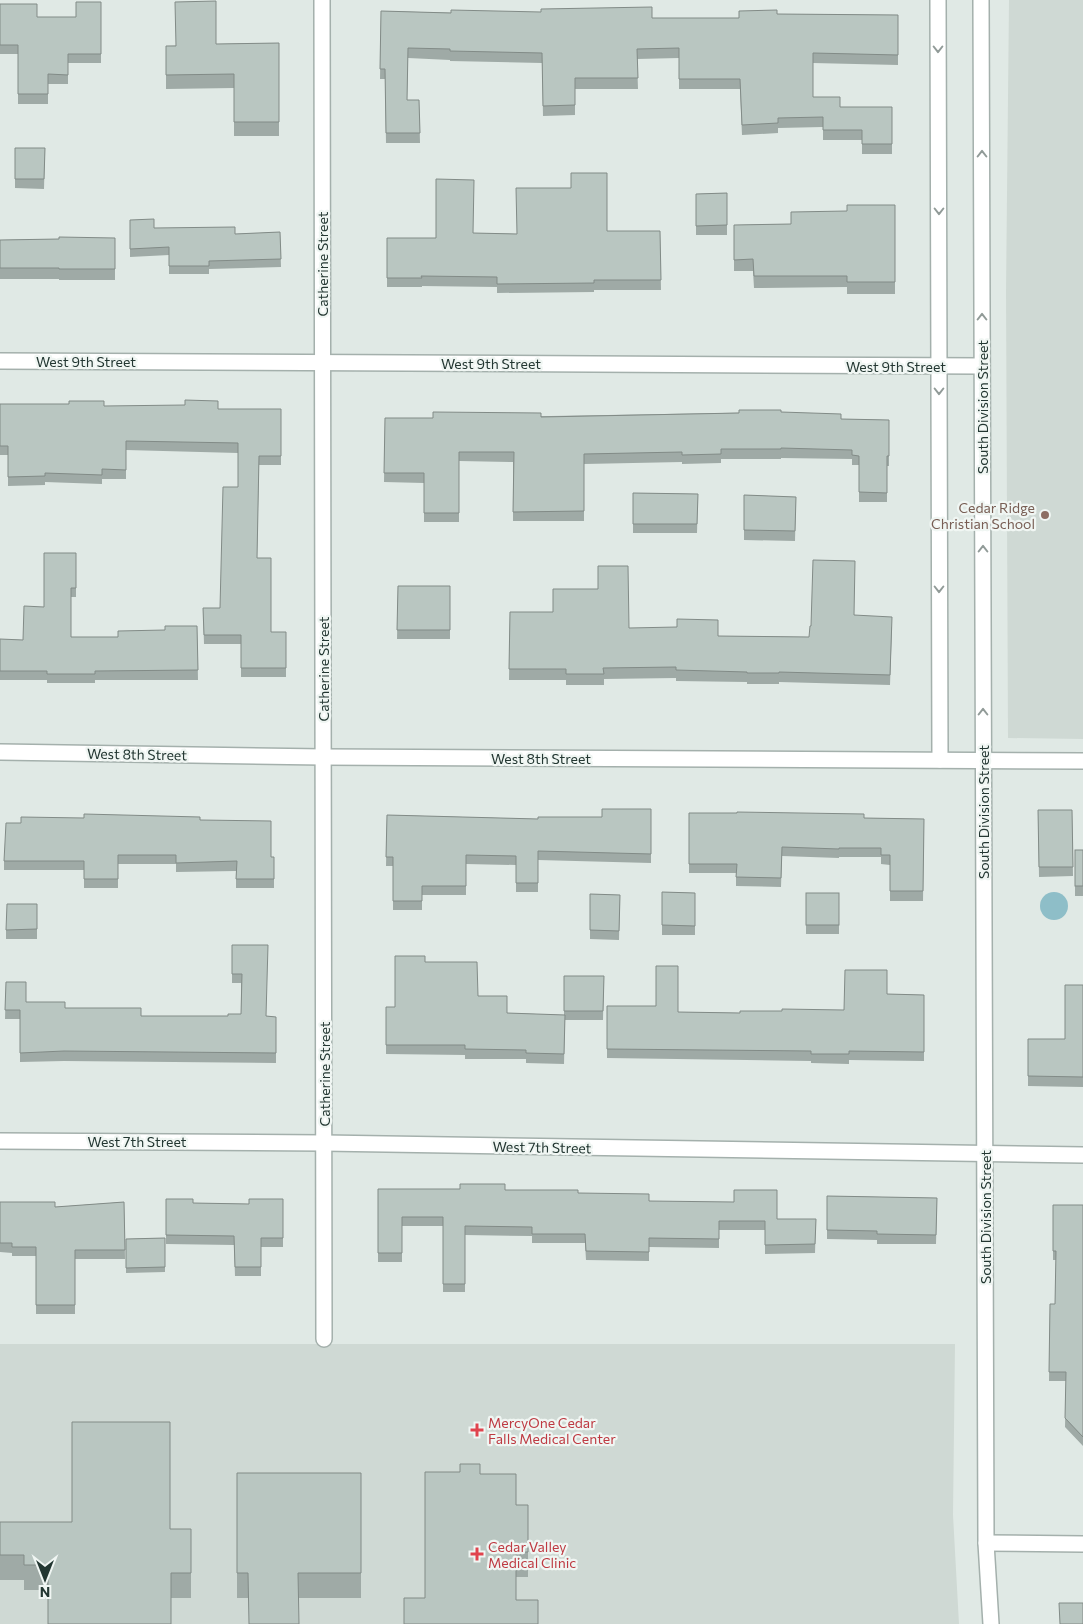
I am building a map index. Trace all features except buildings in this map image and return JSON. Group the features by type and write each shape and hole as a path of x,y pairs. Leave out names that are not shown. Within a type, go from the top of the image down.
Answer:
{"street":[{"name":"Catherine Street","path":"322,0 324,1338"},
{"path":"938,0 940,760"},
{"name":"South Division Street","path":"981,0 986,1543 990,1624"},
{"name":"West 9th Street","path":"0,361 982,366"},
{"name":"West 8th Street","path":"0,752 323,757 1083,761"},
{"name":"West 7th Street","path":"0,1140 1083,1155"},
{"path":"986,1543 1083,1544"}],"shaded area":[{"name":"Cedar Ridge Christian School","path":"1009,0 1083,0 1083,739 1008,738 1006,292"},
{"name":"MercyOne Cedar Falls Medical Center","path":"0,1344 955,1344 953,1515 959,1624 0,1624"}],"water":[{"path":"1054,892 1064,896 1068,906 1064,916 1054,920 1044,916 1040,906 1044,896"}],"place":[{"name":"Cedar Ridge Christian School","path":"1045,515"},
{"name":"MercyOne Cedar Falls Medical Center","path":"477,1430"},
{"name":"Cedar Valley Medical Clinic","path":"477,1554"}]}
